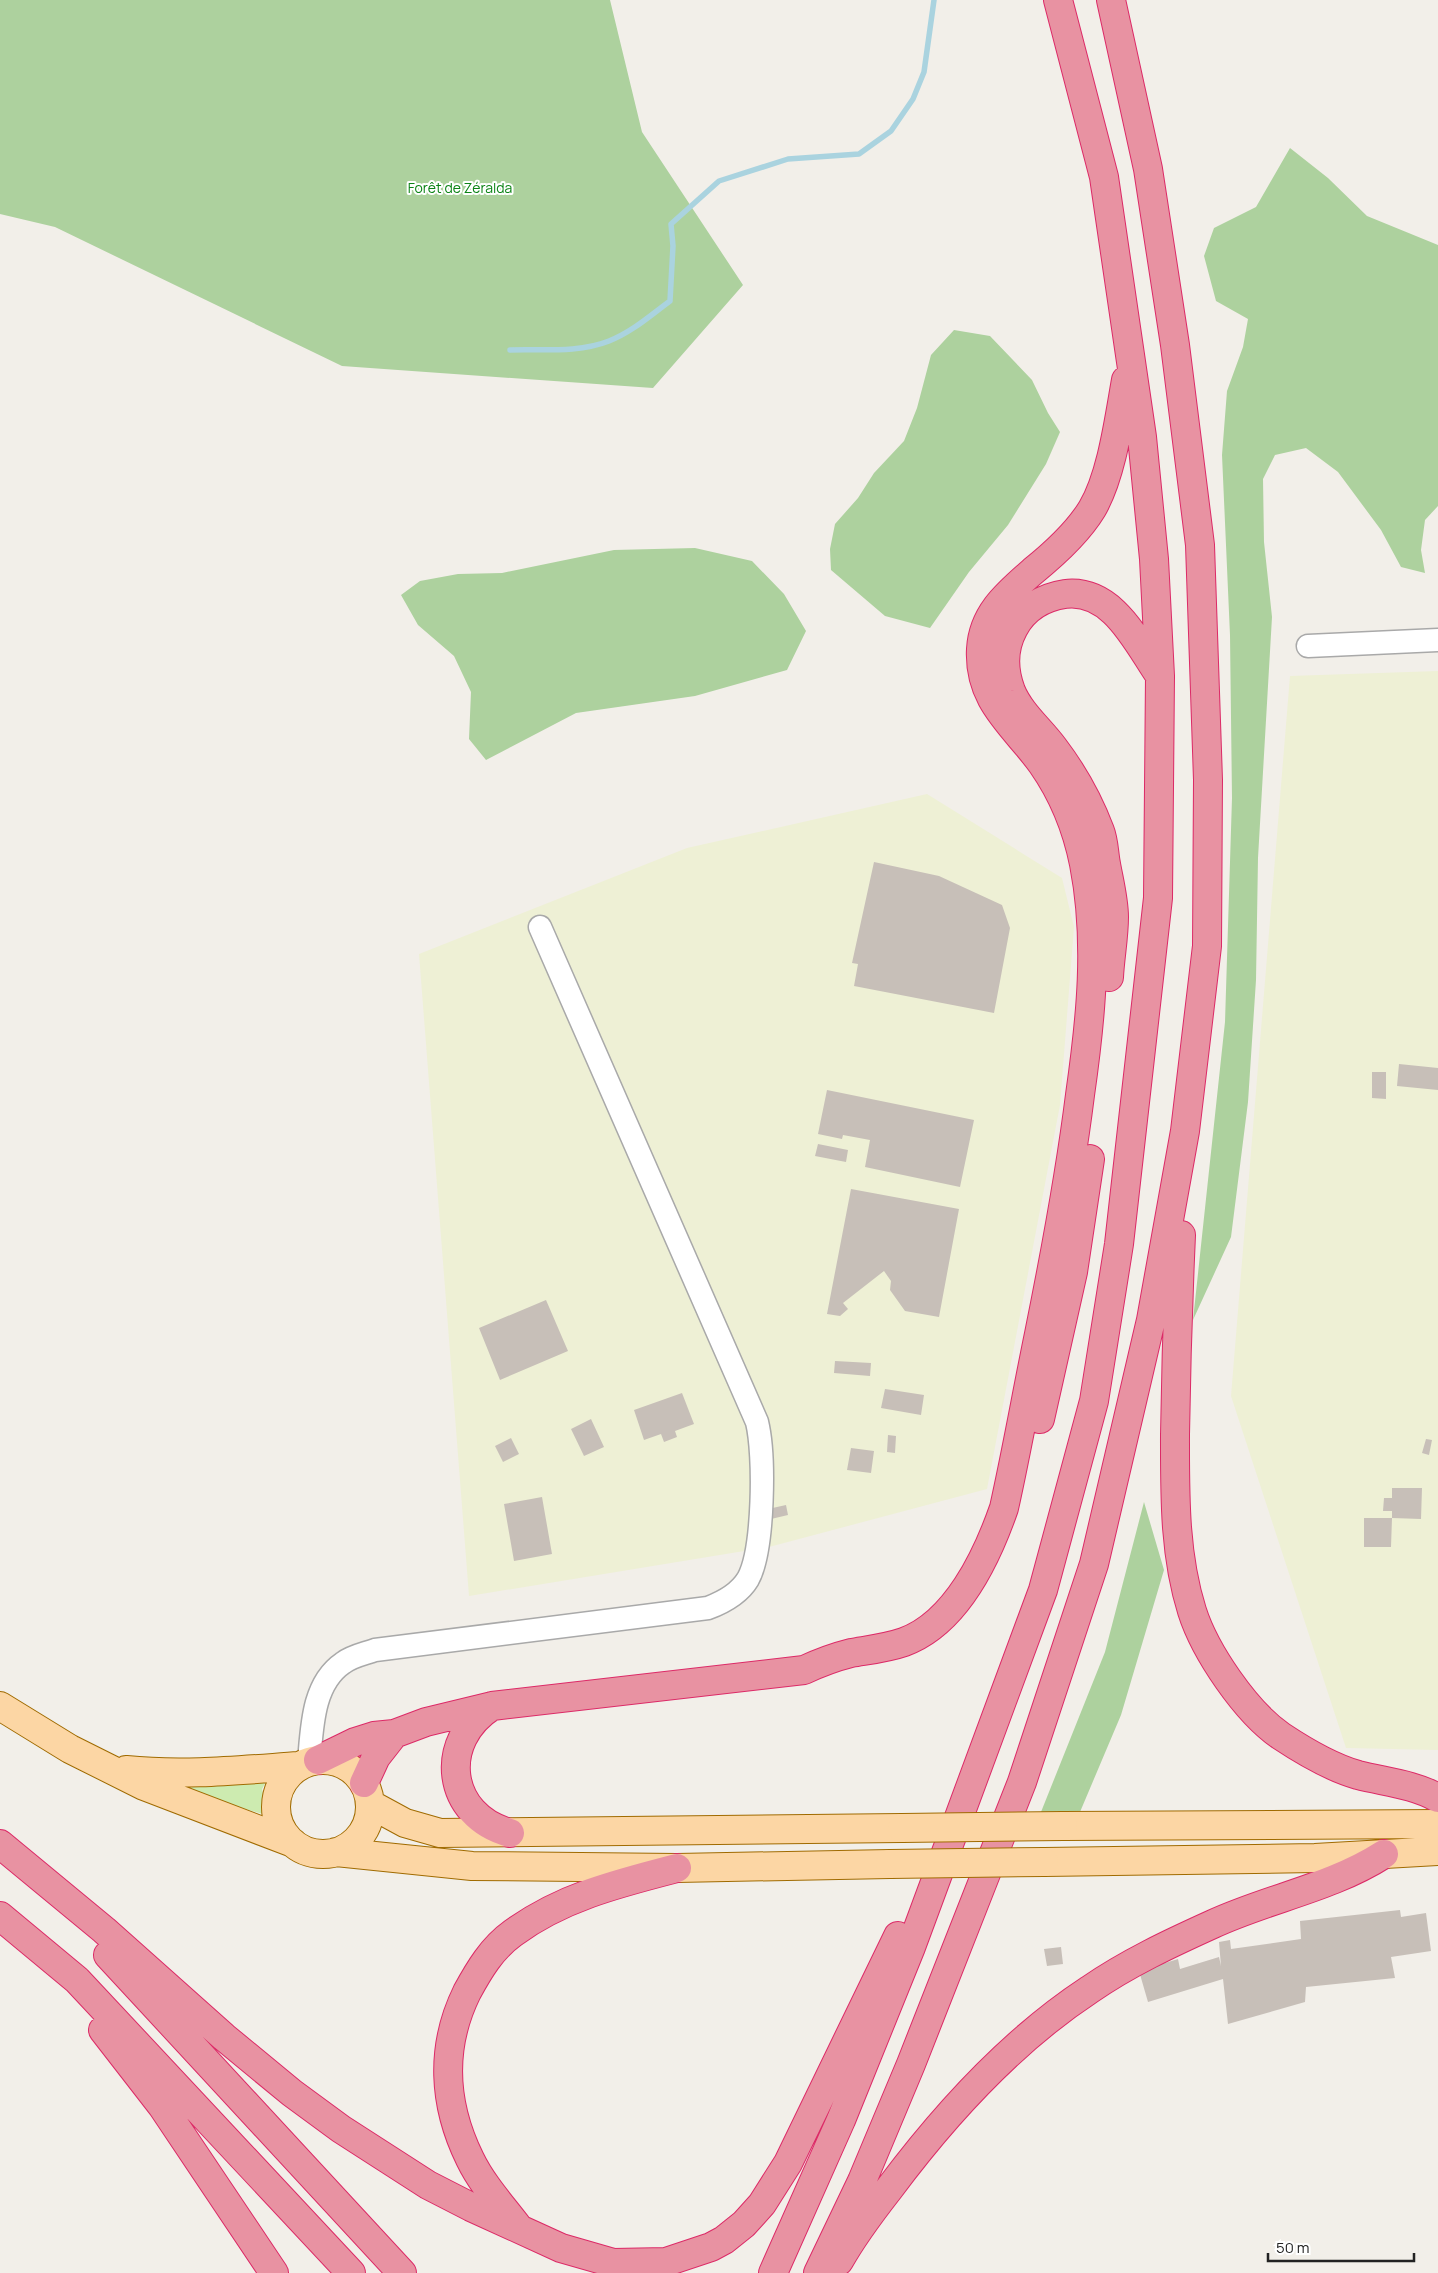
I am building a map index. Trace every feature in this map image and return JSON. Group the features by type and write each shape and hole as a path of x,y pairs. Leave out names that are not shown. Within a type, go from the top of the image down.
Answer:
{"highway":[{"path":"773,2273 842,2120 938,1877 1043,1590 1094,1401 1120,1244 1158,898 1160,676 1154,559 1142,437 1104,177 1058,0"},
{"path":"818,2273 862,2181 911,2064 1022,1782 1094,1564 1151,1320 1185,1131 1208,946 1208,780 1200,545 1175,345 1148,169 1111,0"},
{"path":"309,1763 354,1742 374,1736 394,1734 426,1722 492,1706 804,1670 849,1654 902,1642 933,1626 950,1609 980,1563 995,1533 1004,1508 1066,1195 1083,1073 1092,989 1093,951 1089,892 1084,863 1072,822 1064,802 1042,765 996,707 984,679 981,647 984,631 996,606 1014,587 1055,551 1092,509 1112,452 1130,356"},
{"path":"804,1670 843,1672 925,1650 947,1638 972,1610 1003,1557 1014,1529 1073,1272 1094,1134 1114,916 1101,833 1073,776 1055,749 1017,703 1008,678 1006,653 1008,640 1018,621 1033,606 1042,601 1071,594 1091,597 1101,601 1117,615 1160,676"},
{"path":"1185,1131 1176,1368 1175,1520 1181,1566 1192,1612 1216,1661 1243,1700 1279,1734 1332,1766 1360,1775 1416,1788 1438,1798"},
{"path":"492,1706 482,1712 466,1730 457,1752 456,1776 464,1799 479,1818 499,1830 510,1833"},
{"path":"367,1794 376,1757 394,1734"},
{"path":"0,1844 55,1888 224,2038 292,2093 341,2129 428,2184 522,2232 561,2248 613,2263 638,2264 666,2262 691,2255 724,2240 744,2224 762,2204 788,2163 907,1917 938,1877"},
{"path":"832,2273 878,2203 913,2156 961,2100 1037,2029 1090,1989 1161,1948 1230,1916 1346,1876 1384,1854"},
{"path":"0,1855 92,1939 402,2273"},
{"path":"522,2232 492,2194 470,2160 455,2119 447,2084 449,2046 459,2009 477,1972 492,1951 518,1929 567,1901 596,1890 677,1868"},
{"path":"0,1916 77,1980 351,2273"},
{"path":"20,1934 111,2040 162,2106 274,2273"}],"main road":[{"path":"0,1706 70,1749 144,1786 313,1852 336,1852 472,1866 677,1868 1196,1861 1438,1851"},
{"path":"110,1768 175,1773 334,1761 349,1768 367,1794 387,1815 423,1829 447,1833 1438,1824"},
{"path":"293,1843 280,1825 276,1803 283,1782 309,1763"},
{"path":"336,1852 347,1847 357,1839 367,1823 367,1794"}],"street":[{"path":"1308,646 1438,640"},
{"path":"309,1763 313,1717 320,1694 334,1670 352,1658 375,1650 708,1608 723,1603 736,1594 748,1580 754,1564 758,1546 762,1442 758,1422 540,927"}],"green space":[{"name":"Forêt de Zéralda","path":"0,0 610,0 642,132 743,285 653,388 342,366 55,227 0,214"},
{"path":"1290,148 1328,178 1367,216 1438,245 1438,506 1425,520 1421,550 1425,573 1401,567 1381,530 1338,472 1306,448 1275,455 1263,479 1264,542 1272,617 1258,858 1256,980 1248,1102 1231,1237 1193,1320 1225,1022 1232,798 1230,635 1222,455 1227,391 1243,347 1248,319 1216,301 1204,256 1214,228 1256,207"},
{"path":"954,330 990,336 1032,380 1048,413 1060,432 1046,464 1008,525 969,572 930,628 885,616 831,570 830,549 835,524 858,498 874,473 904,441 917,408 931,355"},
{"path":"695,548 752,561 784,594 806,631 787,670 695,696 576,713 486,760 469,739 471,692 454,656 418,625 401,595 420,581 458,574 502,573 614,550"},
{"path":"1438,671 1438,1750 1346,1748 1231,1396 1290,676"},
{"path":"927,794 1062,878 1074,927 1060,1105 987,1489 769,1547 469,1596 419,954 687,848"},
{"path":"1144,1502 1164,1570 1121,1715 1080,1812 1039,1817 1105,1652"},
{"path":"268,1778 262,1789 267,1815 205,1798 160,1779 218,1786"}],"building":[{"path":"874,862 939,876 1002,905 1010,928 994,1013 854,986 858,964 852,963"},
{"path":"1399,1064 1438,1068 1438,1090 1397,1086"},
{"path":"1372,1072 1386,1072 1386,1099 1372,1098"},
{"path":"827,1090 974,1120 960,1187 865,1167 870,1140 843,1135 842,1139 818,1134"},
{"path":"818,1144 848,1150 846,1162 815,1156"},
{"path":"851,1189 959,1209 939,1317 905,1311 890,1290 891,1281 884,1271 843,1303 848,1309 840,1316 827,1314"},
{"path":"546,1300 568,1351 500,1380 479,1328"},
{"path":"835,1361 871,1363 870,1376 834,1373"},
{"path":"885,1389 924,1395 921,1415 881,1408"},
{"path":"682,1393 694,1424 675,1431 677,1437 664,1442 661,1434 644,1440 634,1410"},
{"path":"591,1419 604,1447 584,1456 571,1429"},
{"path":"888,1435 896,1436 895,1453 887,1452"},
{"path":"511,1438 519,1454 503,1462 495,1446"},
{"path":"1426,1439 1432,1440 1429,1455 1422,1453"},
{"path":"851,1448 874,1451 871,1473 847,1470"},
{"path":"1392,1488 1422,1488 1421,1519 1392,1518 1392,1511 1383,1511 1384,1498 1392,1498"},
{"path":"542,1497 552,1554 514,1561 504,1504"},
{"path":"786,1505 788,1515 771,1519 768,1509"},
{"path":"1364,1518 1392,1518 1391,1547 1364,1547"},
{"path":"1400,1910 1401,1917 1426,1913 1431,1951 1391,1957 1395,1978 1306,1987 1305,2002 1228,2024 1223,1979 1148,2002 1139,1971 1178,1959 1180,1969 1219,1957 1221,1966 1219,1942 1230,1940 1231,1949 1301,1939 1300,1921"},
{"path":"1061,1947 1063,1964 1047,1966 1044,1949"}],"waterway":[{"path":"510,350 573,349 597,345 626,333 670,301 673,246 671,224 719,181 788,159 859,154 891,131 913,99 924,72 934,0"}]}
